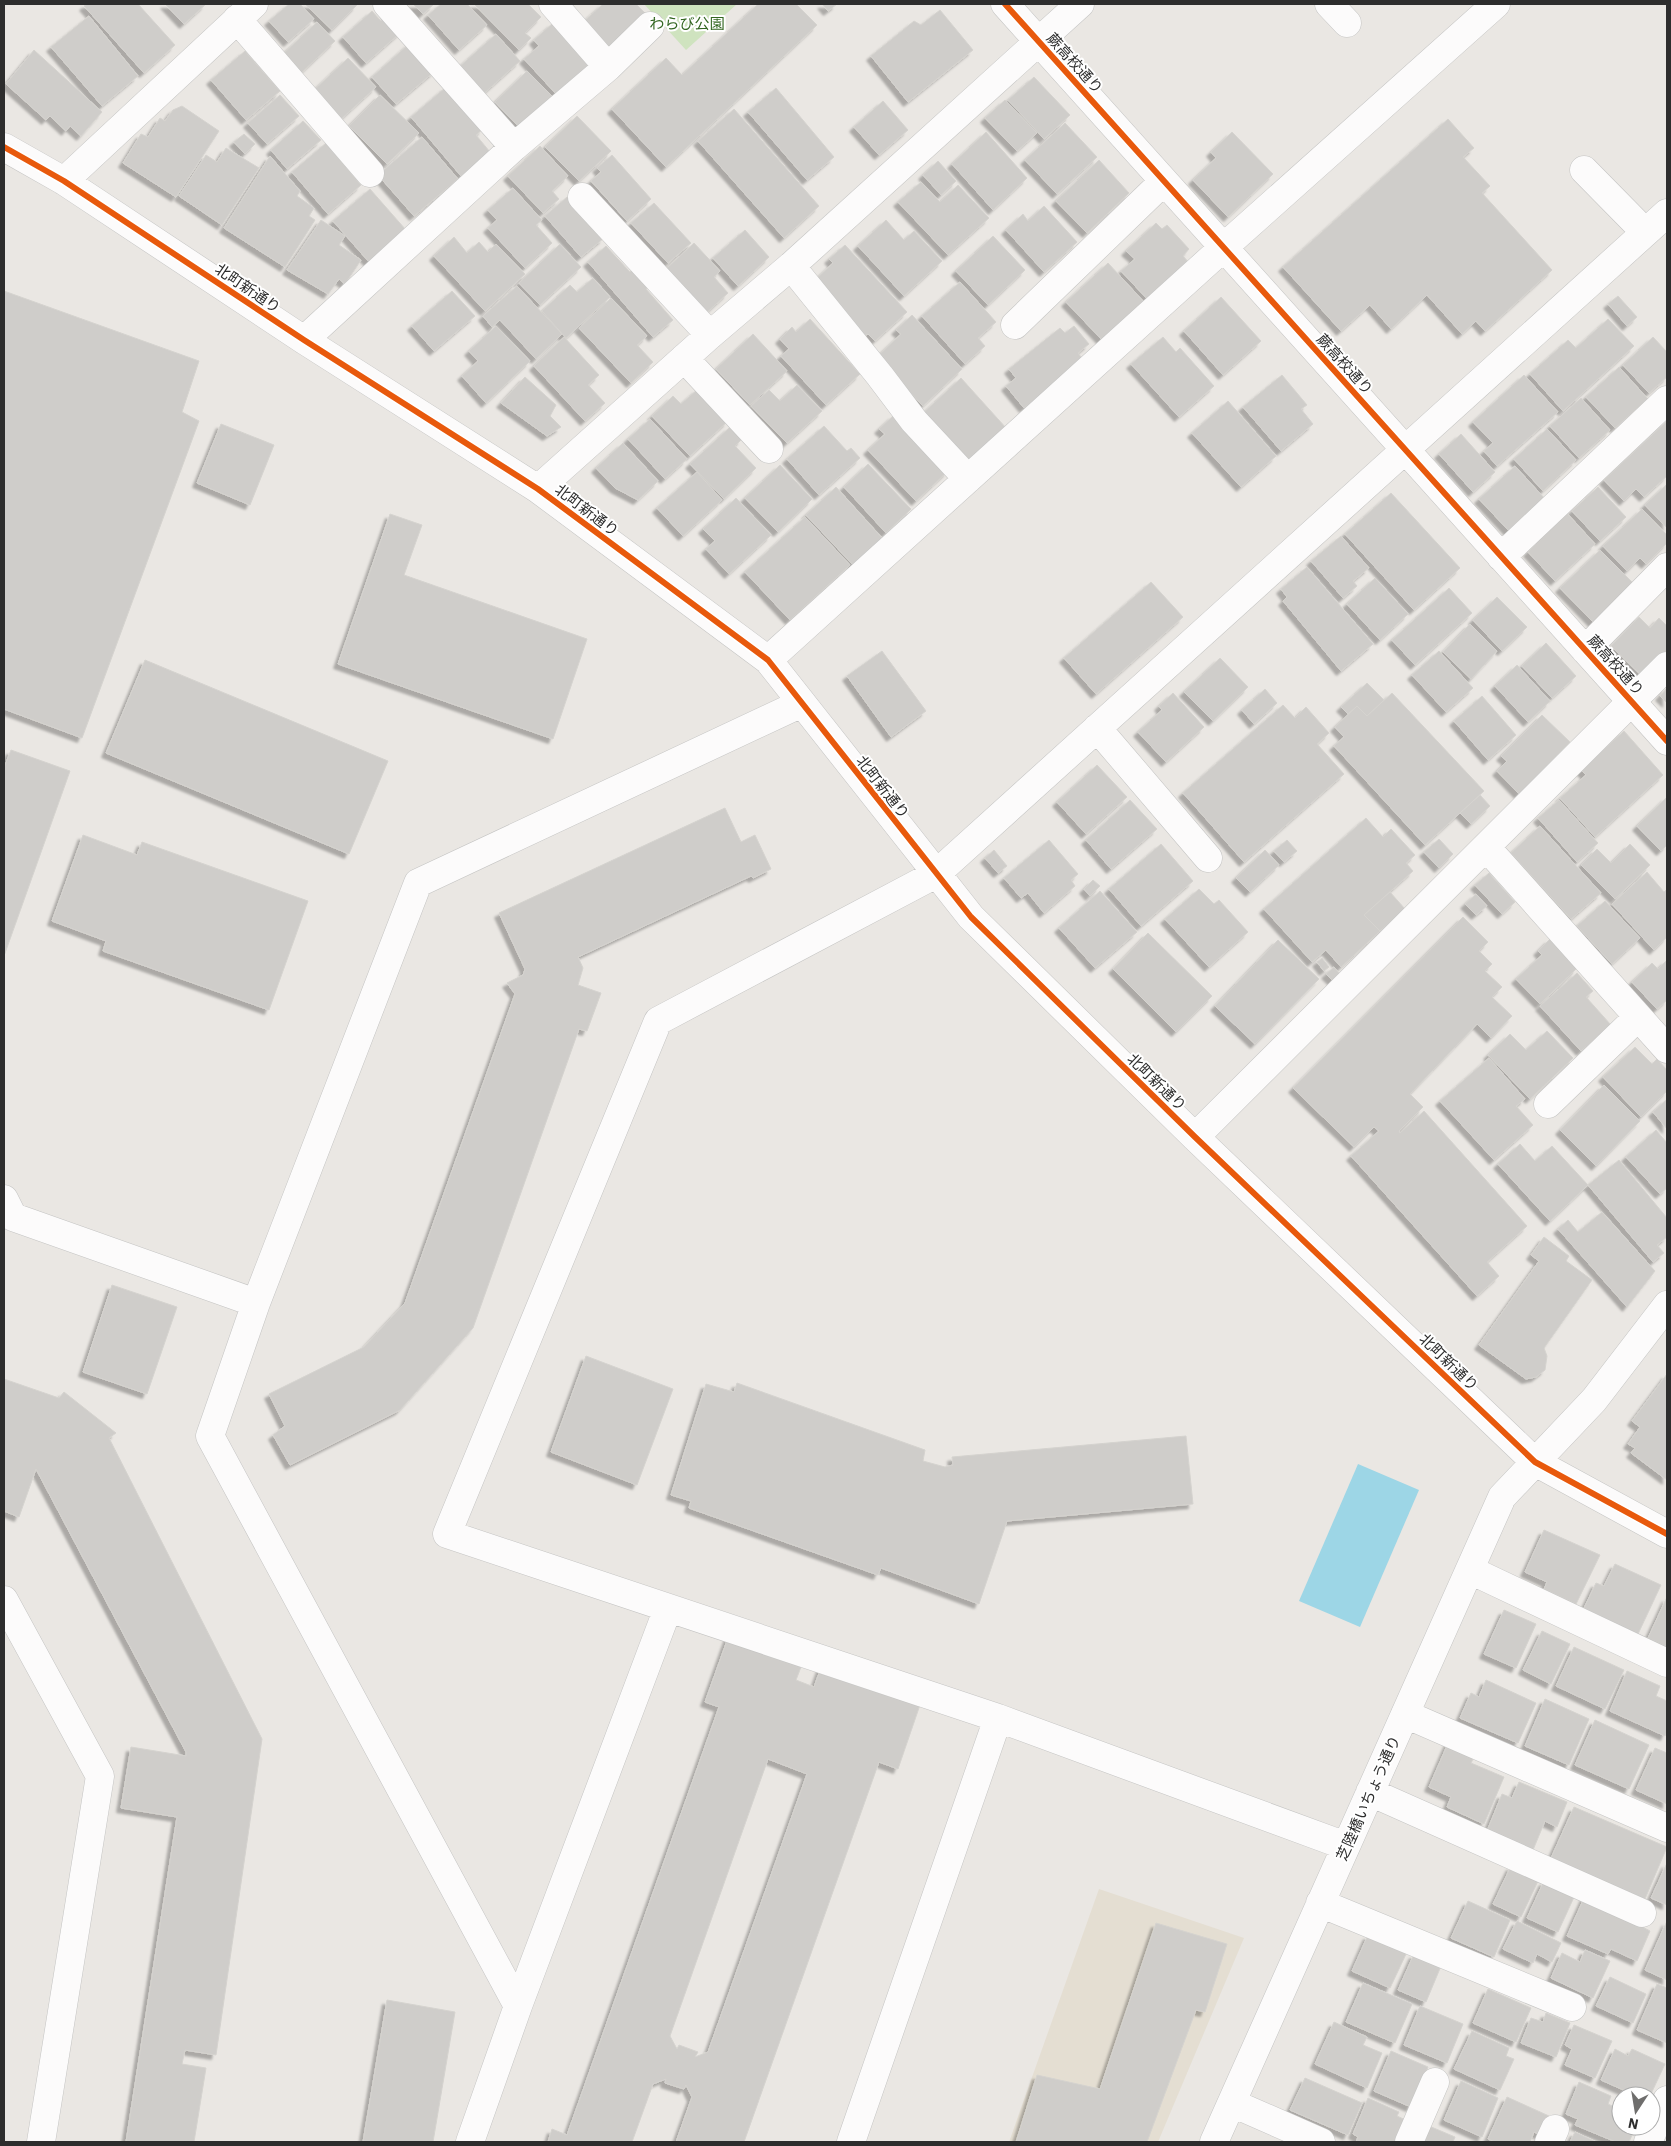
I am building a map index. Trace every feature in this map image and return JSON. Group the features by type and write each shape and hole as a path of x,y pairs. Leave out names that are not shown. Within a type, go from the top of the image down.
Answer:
{"street":[{"path":"387,4 514,147"},
{"path":"553,4 608,67"},
{"name":"蕨高校通り","path":"1005,4 1667,741"},
{"path":"538,489 710,335 791,266 1080,4"},
{"path":"768,660 1224,247 1496,4"},
{"path":"64,181 245,11 370,172"},
{"path":"304,340 514,147 608,67 650,26"},
{"name":"北町新通り","path":"4,147 64,181 304,340 538,489 768,660 970,917 1195,1137 1535,1462 1667,1534"},
{"path":"1584,170 1645,232"},
{"path":"1015,325 1164,180"},
{"path":"582,196 710,335"},
{"path":"1346,1846 998,1718 448,1534 658,1021 936,874 1667,213"},
{"path":"791,266 914,421 968,479"},
{"path":"684,358 769,449"},
{"path":"1501,557 1667,400"},
{"path":"1585,650 1667,567"},
{"path":"1195,1137 1667,666"},
{"path":"518,2006 210,1436 256,1303 418,883 802,703"},
{"path":"1097,728 1208,858"},
{"path":"1486,847 1667,1049"},
{"path":"1548,1104 1638,1017"},
{"path":"4,1198 14,1217 256,1303"},
{"name":"芝陸橋いちょう通り","path":"1214,2142 1502,1497 1594,1400 1667,1305"},
{"path":"1470,1570 1667,1663"},
{"path":"4,1600 100,1776 41,2142"},
{"path":"470,2142 518,2006 668,1608"},
{"path":"1405,1714 1667,1828"},
{"path":"851,2142 998,1718"},
{"path":"1370,1792 1642,1913"},
{"path":"1320,1903 1572,2007"},
{"path":"1409,2142 1435,2082"},
{"path":"1232,2103 1321,2142"}],"shaded area":[{"path":"1099,1889 1244,1938 1158,2142 1009,2142"}],"green space":[{"name":"わらび公園","path":"644,4 737,4 686,50"}],"water":[{"path":"1358,1464 1419,1490 1360,1627 1299,1601"}],"building":[{"path":"87,4 138,4 175,45 144,73 84,6"},
{"path":"165,4 206,4 184,24"},
{"path":"289,4 300,4 314,19 288,42 269,21"},
{"path":"305,4 356,4 357,5 332,30"},
{"path":"413,4 434,4 423,14"},
{"path":"441,4 467,4 487,25 459,50 428,15"},
{"path":"474,4 528,4 541,17 525,33 531,38 519,50"},
{"path":"603,4 636,4 647,15 606,53 580,25"},
{"path":"758,4 796,4 817,25 666,167 612,109 666,58 682,75"},
{"path":"822,4 837,4 828,11"},
{"path":"940,10 973,50 908,102 871,56 914,21 921,25"},
{"path":"372,11 381,21 386,15 401,32 366,63 343,37"},
{"path":"89,16 138,76 102,106 51,47"},
{"path":"317,22 335,41 301,73 283,54"},
{"path":"553,23 591,64 557,95 524,59 539,46 534,40"},
{"path":"496,34 520,61 482,95 458,68"},
{"path":"410,43 435,71 396,104 372,77"},
{"path":"34,50 102,112 81,136 70,126 66,131 50,116 46,120 6,84"},
{"path":"245,51 280,91 246,120 211,80"},
{"path":"348,58 376,87 339,121 312,92"},
{"path":"527,71 552,96 520,128 495,102"},
{"path":"1034,77 1070,115 1044,139 1008,100"},
{"path":"446,87 483,129 476,135 490,152 461,176 411,117"},
{"path":"776,88 834,157 807,180 748,112"},
{"path":"280,95 299,116 267,144 248,123"},
{"path":"380,95 419,133 387,164 349,126"},
{"path":"1005,100 1037,133 1017,151 985,118"},
{"path":"883,101 908,130 879,155 854,127"},
{"path":"182,106 219,131 176,197 123,163 141,134 148,137 160,118 165,121 173,110"},
{"path":"734,109 819,206 784,238 698,141"},
{"path":"577,116 611,151 579,181 545,147"},
{"path":"1448,119 1474,148 1463,157 1490,186 1482,193 1552,270 1485,331 1476,321 1462,334 1427,295 1391,329 1370,305 1341,331 1283,267"},
{"path":"303,121 321,140 287,169 271,150"},
{"path":"1065,123 1097,157 1057,194 1025,160"},
{"path":"986,132 1027,178 993,210 952,164"},
{"path":"1232,132 1273,174 1228,217 1193,180 1216,158 1211,152"},
{"path":"244,134 255,144 245,154 234,142"},
{"path":"422,137 458,179 414,216 378,175"},
{"path":"326,143 361,185 328,214 292,172"},
{"path":"540,146 568,176 552,191 559,199 543,213 508,176"},
{"path":"226,148 259,168 222,225 179,196 206,155 217,162"},
{"path":"612,155 651,199 627,221 591,181 601,172 597,168"},
{"path":"270,156 300,191 297,196 314,208 309,216 315,220 285,267 224,228"},
{"path":"1099,160 1129,193 1087,233 1056,201"},
{"path":"938,161 956,181 941,195 923,175"},
{"path":"921,182 940,202 958,185 989,218 948,255 898,202"},
{"path":"513,188 542,220 536,225 552,243 525,268 488,228 497,220 488,210"},
{"path":"370,189 406,230 369,262 333,221"},
{"path":"567,197 604,238 581,257 545,216"},
{"path":"654,203 691,243 668,263 631,223"},
{"path":"1044,206 1077,242 1044,272 1006,230 1023,214 1028,221"},
{"path":"321,220 345,236 339,245 361,260 345,284 339,279 328,294 287,270"},
{"path":"886,220 904,240 914,231 942,261 904,296 858,246"},
{"path":"1156,223 1162,229 1167,225 1189,249 1183,256 1190,264 1150,302 1121,271 1135,259 1126,251"},
{"path":"745,230 769,257 738,286 713,258"},
{"path":"993,236 1025,270 988,305 956,271"},
{"path":"454,237 467,253 479,242 488,252 496,244 525,274 485,311 434,256"},
{"path":"694,243 720,271 714,277 728,293 705,314 665,270"},
{"path":"560,244 581,267 540,305 519,283"},
{"path":"845,245 907,312 875,341 868,334 861,338 811,284 833,263 829,259"},
{"path":"606,246 630,272 634,268 650,285 646,289 673,320 653,337 588,262"},
{"path":"1108,263 1145,303 1104,342 1066,302"},
{"path":"593,278 610,297 566,338 542,311 570,285 577,292"},
{"path":"960,282 996,322 978,338 985,346 965,364 922,316"},
{"path":"517,286 562,334 536,359 500,320 492,327 483,316"},
{"path":"4,291 199,361 182,412 199,421 82,738 4,709"},
{"path":"452,291 475,316 434,351 412,326"},
{"path":"1618,296 1637,317 1627,326 1608,304"},
{"path":"1221,297 1261,341 1223,375 1184,331"},
{"path":"611,298 647,336 637,345 653,362 631,383 579,328"},
{"path":"912,315 962,369 923,406 877,357 901,334 896,330"},
{"path":"810,319 860,374 826,405 781,356 789,349 780,339 792,327 796,332"},
{"path":"1608,319 1634,346 1563,411 1530,374 1568,340 1576,348"},
{"path":"496,326 530,361 486,403 462,376 478,361 469,351"},
{"path":"1074,326 1089,344 1078,353 1084,361 1024,408 1006,386 1016,378 1009,369 1060,328 1065,333"},
{"path":"753,334 787,371 750,405 716,369"},
{"path":"564,337 599,375 588,385 605,403 585,421 534,366"},
{"path":"1163,337 1176,352 1180,348 1214,386 1179,417 1131,364"},
{"path":"1653,337 1667,352 1667,377 1649,393 1623,365"},
{"path":"1619,367 1648,399 1615,428 1586,397"},
{"path":"1282,375 1307,405 1301,409 1313,424 1281,451 1243,407"},
{"path":"1524,375 1558,412 1497,466 1484,451 1493,443 1473,422"},
{"path":"525,377 556,405 550,416 561,427 547,436 501,403"},
{"path":"961,378 1007,429 969,463 921,415"},
{"path":"797,385 822,411 787,443 751,406 769,390 780,401"},
{"path":"698,389 728,421 690,456 652,416 673,396 681,404"},
{"path":"1581,398 1610,430 1579,458 1550,426"},
{"path":"1228,401 1276,456 1241,487 1192,433"},
{"path":"894,415 948,471 916,501 868,450 885,434 879,429"},
{"path":"650,419 687,459 665,479 628,439"},
{"path":"1667,421 1667,476 1644,497 1636,489 1624,501 1604,480"},
{"path":"221,424 274,445 250,505 197,483"},
{"path":"824,426 847,451 851,448 860,458 819,495 787,459"},
{"path":"730,427 742,439 735,446 756,468 724,499 690,464"},
{"path":"1547,429 1576,460 1543,491 1514,459"},
{"path":"1461,434 1495,472 1473,492 1439,454"},
{"path":"623,443 658,481 638,500 615,488 596,468"},
{"path":"868,464 911,509 886,533 844,487"},
{"path":"780,465 812,499 778,532 745,498"},
{"path":"1515,466 1546,500 1510,532 1479,499"},
{"path":"697,472 722,500 683,536 657,508"},
{"path":"1667,484 1667,528 1645,505"},
{"path":"836,487 883,539 854,566 806,515"},
{"path":"1598,487 1626,517 1600,541 1572,511"},
{"path":"1391,493 1460,568 1414,610 1345,534"},
{"path":"736,498 771,535 729,574 706,549 715,541 703,529"},
{"path":"1642,509 1667,535 1667,543 1646,564 1640,558 1627,571 1603,546"},
{"path":"1565,511 1595,544 1555,581 1528,552 1536,544 1533,541"},
{"path":"390,514 422,525 404,575 587,639 553,739 338,664"},
{"path":"805,517 850,565 790,620 745,572"},
{"path":"1341,536 1369,568 1353,581 1357,586 1343,598 1311,561"},
{"path":"1600,550 1634,584 1594,623 1560,588"},
{"path":"1307,567 1373,644 1341,671 1283,601 1287,597 1281,589"},
{"path":"1375,578 1408,614 1380,640 1347,604"},
{"path":"1151,582 1183,617 1096,694 1064,658"},
{"path":"1449,588 1472,613 1415,665 1392,640"},
{"path":"1497,597 1527,627 1502,651 1473,620"},
{"path":"1639,617 1650,628 1659,618 1667,626 1667,650 1642,676 1611,646"},
{"path":"1470,624 1497,651 1471,679 1443,652"},
{"path":"1546,643 1576,676 1552,698 1522,666"},
{"path":"882,651 926,711 891,737 847,676"},
{"path":"1439,651 1473,688 1446,712 1412,675"},
{"path":"1220,658 1248,687 1213,721 1184,692"},
{"path":"145,660 388,761 349,854 106,753"},
{"path":"1517,665 1550,701 1528,722 1495,686"},
{"path":"1367,683 1384,700 1367,716 1357,706 1348,714 1341,707"},
{"path":"1667,688 1667,703 1660,696"},
{"path":"1265,689 1277,703 1254,724 1242,710"},
{"path":"1173,693 1204,727 1166,762 1138,732 1162,710 1159,706"},
{"path":"1392,693 1484,791 1425,845 1334,746 1344,737 1335,727 1357,706 1367,716"},
{"path":"1482,696 1516,735 1488,760 1454,721"},
{"path":"1283,705 1295,718 1306,707 1329,733 1317,744 1344,774 1244,862 1183,793"},
{"path":"1542,715 1570,742 1519,794 1497,771 1507,761 1501,756"},
{"path":"1624,731 1663,775 1595,837 1560,798 1586,775 1581,770"},
{"path":"11,750 70,771 4,956 4,768"},
{"path":"1097,765 1127,797 1086,834 1057,802"},
{"path":"1480,795 1490,806 1471,824 1460,813"},
{"path":"1667,797 1667,845 1661,851 1637,826"},
{"path":"1130,800 1157,829 1111,869 1086,840"},
{"path":"1559,800 1598,843 1577,862 1538,818"},
{"path":"725,808 741,842 755,835 771,869 753,878 751,876 578,957 583,968 578,985 601,993 587,1031 579,1029 473,1328 400,1410 290,1465 273,1435 285,1426 269,1394 364,1347 405,1303 515,994 507,983 523,975 525,969 499,913"},
{"path":"1366,818 1383,837 1391,829 1415,855 1406,863 1413,871 1364,915 1380,931 1341,967 1326,950 1312,962 1264,909"},
{"path":"1540,826 1601,893 1571,919 1511,853"},
{"path":"83,835 137,855 142,842 308,901 269,1010 103,951 106,941 52,921"},
{"path":"1439,839 1453,854 1439,868 1424,852"},
{"path":"1049,840 1078,874 1071,880 1075,886 1044,913 1028,893 1021,898 1004,878"},
{"path":"1287,840 1297,851 1284,862 1274,851"},
{"path":"1161,844 1193,881 1141,926 1109,889"},
{"path":"1630,844 1650,865 1615,899 1581,865 1597,849 1611,863"},
{"path":"994,850 1007,866 998,873 985,858"},
{"path":"1265,850 1279,865 1250,892 1236,878"},
{"path":"1647,872 1664,892 1667,889 1667,937 1654,950 1612,904"},
{"path":"1489,873 1515,902 1502,914 1475,885"},
{"path":"1093,880 1100,886 1090,896 1084,889"},
{"path":"1199,889 1214,904 1219,900 1248,932 1209,967 1165,919"},
{"path":"1100,891 1137,932 1095,968 1059,928"},
{"path":"1390,892 1405,909 1380,931 1364,915"},
{"path":"1476,894 1487,906 1476,915 1465,904"},
{"path":"1605,901 1640,938 1612,964 1577,926"},
{"path":"1463,917 1488,942 1479,951 1492,964 1485,971 1502,987 1492,997 1512,1016 1491,1038 1477,1024 1410,1094 1423,1107 1399,1131 1400,1133 1424,1111 1527,1226 1487,1262 1499,1276 1477,1296 1351,1156 1379,1131 1374,1127 1354,1147 1293,1088"},
{"path":"1148,933 1212,996 1176,1032 1113,969"},
{"path":"1550,939 1577,968 1540,1004 1516,979 1542,955 1538,951"},
{"path":"1278,940 1319,979 1255,1044 1215,1006"},
{"path":"1322,958 1329,967 1324,971 1317,962"},
{"path":"1667,960 1667,1000 1657,1009 1632,982 1652,963 1658,969"},
{"path":"1334,967 1340,974 1333,981 1326,974"},
{"path":"1577,973 1593,991 1586,997 1611,1025 1581,1051 1540,1006"},
{"path":"1547,1031 1573,1058 1530,1099 1488,1055 1510,1034 1526,1050"},
{"path":"1635,1047 1652,1064 1657,1059 1667,1070 1667,1091 1641,1117 1603,1077"},
{"path":"1489,1058 1525,1099 1516,1106 1533,1125 1494,1160 1440,1101"},
{"path":"1604,1085 1640,1121 1596,1166 1560,1130"},
{"path":"1667,1099 1667,1129 1653,1112"},
{"path":"1656,1130 1667,1143 1667,1188 1660,1194 1626,1157"},
{"path":"1520,1144 1535,1161 1552,1146 1588,1185 1550,1221 1498,1164"},
{"path":"1619,1160 1667,1218 1667,1237 1657,1245 1664,1253 1653,1262 1588,1185"},
{"path":"1602,1212 1655,1271 1627,1307 1558,1229 1568,1220 1578,1232"},
{"path":"1544,1237 1569,1256 1566,1261 1592,1280 1544,1348 1547,1356 1545,1370 1536,1377 1526,1379 1479,1345 1539,1261 1531,1255"},
{"path":"112,1285 177,1307 147,1394 83,1372"},
{"path":"586,1356 673,1389 637,1485 551,1452"},
{"path":"1667,1374 1667,1480 1631,1453 1635,1448 1628,1444 1640,1427 1632,1421"},
{"path":"4,1379 59,1398 64,1392 116,1433 109,1438 262,1739 216,2055 185,2050 182,2064 206,2068 194,2142 126,2142 177,1817 121,1808 131,1747 186,1756 186,1752 36,1469 19,1517 4,1511"},
{"path":"737,1383 925,1450 923,1461 945,1467 953,1465 952,1457 1186,1436 1193,1504 1007,1521 979,1604 881,1568 878,1575 689,1508 691,1501 671,1495 706,1384 734,1392"},
{"path":"1544,1530 1600,1555 1576,1604 1544,1589 1547,1582 1525,1572"},
{"path":"1615,1564 1661,1585 1638,1634 1584,1608 1596,1583 1604,1586"},
{"path":"1667,1597 1667,1647 1648,1638"},
{"path":"1504,1610 1536,1624 1516,1668 1484,1654"},
{"path":"1542,1631 1570,1644 1551,1684 1523,1670"},
{"path":"729,1635 806,1654 796,1680 814,1687 823,1662 921,1702 898,1769 879,1762 744,2142 676,2142 692,2097 686,2085 684,2089 665,2083 666,2079 653,2084 632,2142 548,2142 552,2129 567,2135 719,1707 705,1702","holes":["768,1759 807,1774 708,2052 695,2057 698,2052 679,2045 677,2049 670,2036"]},
{"path":"1574,1647 1624,1670 1605,1709 1556,1686"},
{"path":"1627,1671 1660,1686 1656,1696 1667,1701 1667,1731 1665,1736 1610,1711"},
{"path":"1486,1680 1536,1703 1518,1743 1460,1718 1471,1693 1479,1697"},
{"path":"1545,1699 1589,1719 1569,1765 1525,1746"},
{"path":"1595,1720 1649,1745 1629,1789 1575,1765"},
{"path":"1449,1741 1476,1753 1471,1763 1504,1777 1484,1824 1447,1807 1451,1797 1429,1787"},
{"path":"1655,1748 1667,1753 1667,1804 1636,1790"},
{"path":"1519,1782 1567,1802 1557,1827 1545,1821 1533,1850 1487,1831 1502,1794 1512,1798"},
{"path":"1574,1807 1667,1847 1645,1899 1551,1858"},
{"path":"1667,1863 1667,1905 1651,1898"},
{"path":"1511,1866 1539,1879 1521,1917 1493,1904"},
{"path":"1544,1881 1575,1895 1558,1932 1527,1918"},
{"path":"1585,1896 1650,1931 1637,1961 1611,1949 1608,1954 1567,1936"},
{"path":"1468,1901 1510,1920 1494,1957 1451,1938"},
{"path":"1517,1921 1561,1943 1552,1962 1537,1954 1533,1963 1503,1949"},
{"path":"1667,1921 1667,1980 1645,1970"},
{"path":"1156,1923 1227,1944 1205,2012 1196,2010 1147,2142 1016,2142 1037,2075 1100,2089"},
{"path":"1368,1935 1407,1952 1390,1988 1352,1971"},
{"path":"1585,1950 1610,1961 1593,1998 1551,1978 1562,1953 1580,1962"},
{"path":"1414,1954 1441,1966 1426,2002 1398,1990"},
{"path":"1610,1977 1646,1994 1633,2023 1596,2006"},
{"path":"1363,1983 1412,2004 1395,2043 1346,2022"},
{"path":"1657,1984 1667,1988 1667,2043 1637,2030"},
{"path":"1488,1989 1531,2008 1516,2042 1473,2023"},
{"path":"387,2000 455,2012 433,2142 363,2142"},
{"path":"1420,2006 1463,2024 1447,2063 1404,2045"},
{"path":"1546,2013 1570,2023 1556,2057 1521,2043 1531,2018 1543,2022"},
{"path":"1334,2022 1367,2037 1363,2045 1382,2053 1367,2088 1315,2064"},
{"path":"1574,2025 1612,2041 1595,2078 1565,2065 1572,2049 1565,2045"},
{"path":"1472,2031 1509,2048 1506,2056 1514,2059 1500,2090 1454,2069"},
{"path":"1615,2049 1628,2056 1632,2049 1665,2064 1655,2086 1614,2086 1601,2080"},
{"path":"1391,2051 1428,2067 1411,2107 1374,2091"},
{"path":"1305,2078 1362,2103 1348,2135 1290,2110"},
{"path":"1461,2081 1498,2098 1482,2137 1444,2120"},
{"path":"1579,2082 1611,2096 1608,2104 1611,2105 1611,2136 1632,2136 1629,2142 1616,2142 1575,2125 1578,2119 1566,2114"},
{"path":"1507,2097 1549,2116 1541,2135 1534,2132 1530,2142 1495,2142 1488,2139"},
{"path":"1368,2098 1399,2112 1397,2116 1410,2122 1401,2142 1356,2142 1358,2137 1353,2134"},
{"path":"1429,2126 1455,2137 1453,2142 1422,2142"},
{"path":"1575,2132 1596,2142 1570,2142"}],"cycle path":[{"path":"1005,4 1667,741"},
{"path":"4,147 64,181 304,340 538,489 768,660 971,917 1195,1137 1535,1462 1667,1534"}]}
